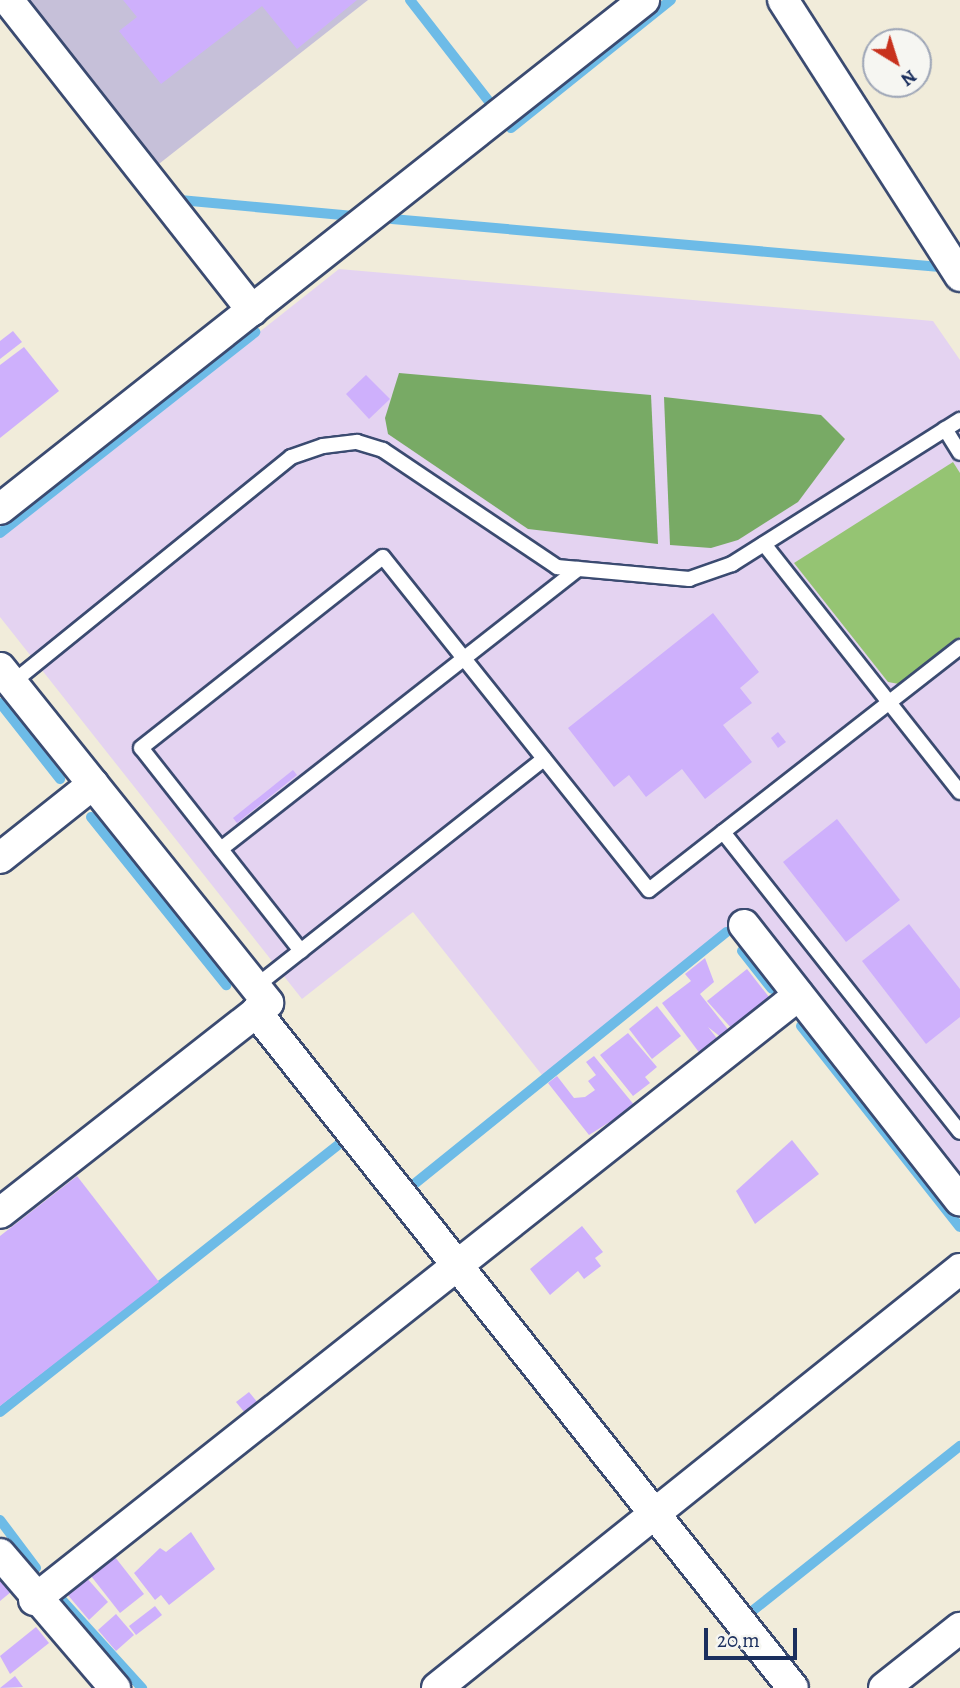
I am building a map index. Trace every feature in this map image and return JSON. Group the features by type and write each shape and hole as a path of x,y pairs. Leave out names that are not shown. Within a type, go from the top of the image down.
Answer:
{"street":[{"path":"8,0 252,310"},
{"path":"0,509 644,0"},
{"path":"783,0 960,276"},
{"path":"6,676 93,784 457,1265 793,1688"},
{"path":"0,858 93,784"},
{"path":"744,925 960,1200"},
{"path":"34,1600 799,995"},
{"path":"0,1213 256,999"},
{"path":"438,1688 960,1269"},
{"path":"0,1554 34,1600 115,1688"},
{"path":"884,1688 960,1628"}],"lane":[{"path":"6,676 291,457 323,446 357,442 383,450 557,566 689,579 764,544 960,420"},
{"path":"945,429 960,453"},
{"path":"764,544 960,792"},
{"path":"301,951 141,748 383,557 649,890 960,647"},
{"path":"221,849 578,569"},
{"path":"256,999 301,951 544,759"},
{"path":"723,832 960,1132"}],"shaded area":[{"path":"22,0 368,0 155,167"},
{"path":"339,269 933,321 960,360 960,1179 748,912 542,1075 413,912 302,999 0,617 0,537"}],"green space":[{"path":"399,373 651,395 658,544 528,529 388,434 385,418"},
{"path":"664,397 821,415 845,439 798,502 738,540 711,548 670,545"},
{"path":"953,462 960,473 960,637 899,684 888,682 794,563"}],"building":[{"path":"123,0 357,0 297,49 262,6 161,84 119,31 137,17"},
{"path":"13,331 22,342 0,359 0,341"},
{"path":"24,347 59,391 0,438 0,365"},
{"path":"366,375 390,399 369,419 346,394"},
{"path":"713,613 759,672 740,688 752,703 723,725 752,762 705,799 682,769 646,797 629,775 614,787 568,728"},
{"path":"778,732 786,742 778,748 771,738"},
{"path":"293,770 297,775 237,823 233,818"},
{"path":"837,819 900,900 846,942 783,862"},
{"path":"909,924 960,989 960,1017 926,1044 862,961"},
{"path":"705,958 714,982 700,994 730,1032 722,1038 708,1027 719,1041 701,1055 662,1003 691,981 685,974"},
{"path":"747,969 769,997 733,1030 707,1001"},
{"path":"657,1006 681,1036 652,1059 629,1029"},
{"path":"628,1033 657,1067 645,1077 650,1083 633,1096 600,1055"},
{"path":"594,1056 635,1106 589,1135 548,1083 557,1076 574,1098 585,1097 595,1090 588,1081 596,1075 586,1062"},
{"path":"792,1140 819,1174 755,1224 736,1191"},
{"path":"77,1176 159,1282 0,1406 0,1236"},
{"path":"582,1226 603,1252 595,1258 601,1266 584,1279 578,1271 550,1295 530,1269"},
{"path":"249,1392 258,1403 245,1413 236,1402"},
{"path":"191,1532 215,1569 169,1605 161,1595 155,1600 134,1573 160,1548 166,1552"},
{"path":"115,1557 144,1594 120,1613 91,1576"},
{"path":"86,1577 108,1602 89,1620 67,1594"},
{"path":"0,1578 11,1592 0,1601"},
{"path":"155,1606 162,1615 136,1635 129,1626"},
{"path":"116,1614 134,1635 116,1651 98,1630"},
{"path":"36,1627 49,1643 10,1674 0,1656"},
{"path":"15,1676 23,1687 0,1688"}],"waterway":[{"path":"410,0 491,104"},
{"path":"511,128 671,0"},
{"path":"180,200 353,216"},
{"path":"392,219 940,267"},
{"path":"0,533 255,332"},
{"path":"0,703 60,779"},
{"path":"91,817 226,985"},
{"path":"413,1185 727,932"},
{"path":"742,951 772,989"},
{"path":"801,1026 960,1227"},
{"path":"0,1412 345,1140"},
{"path":"751,1612 960,1446"},
{"path":"0,1520 36,1568"},
{"path":"63,1601 142,1688"}]}
